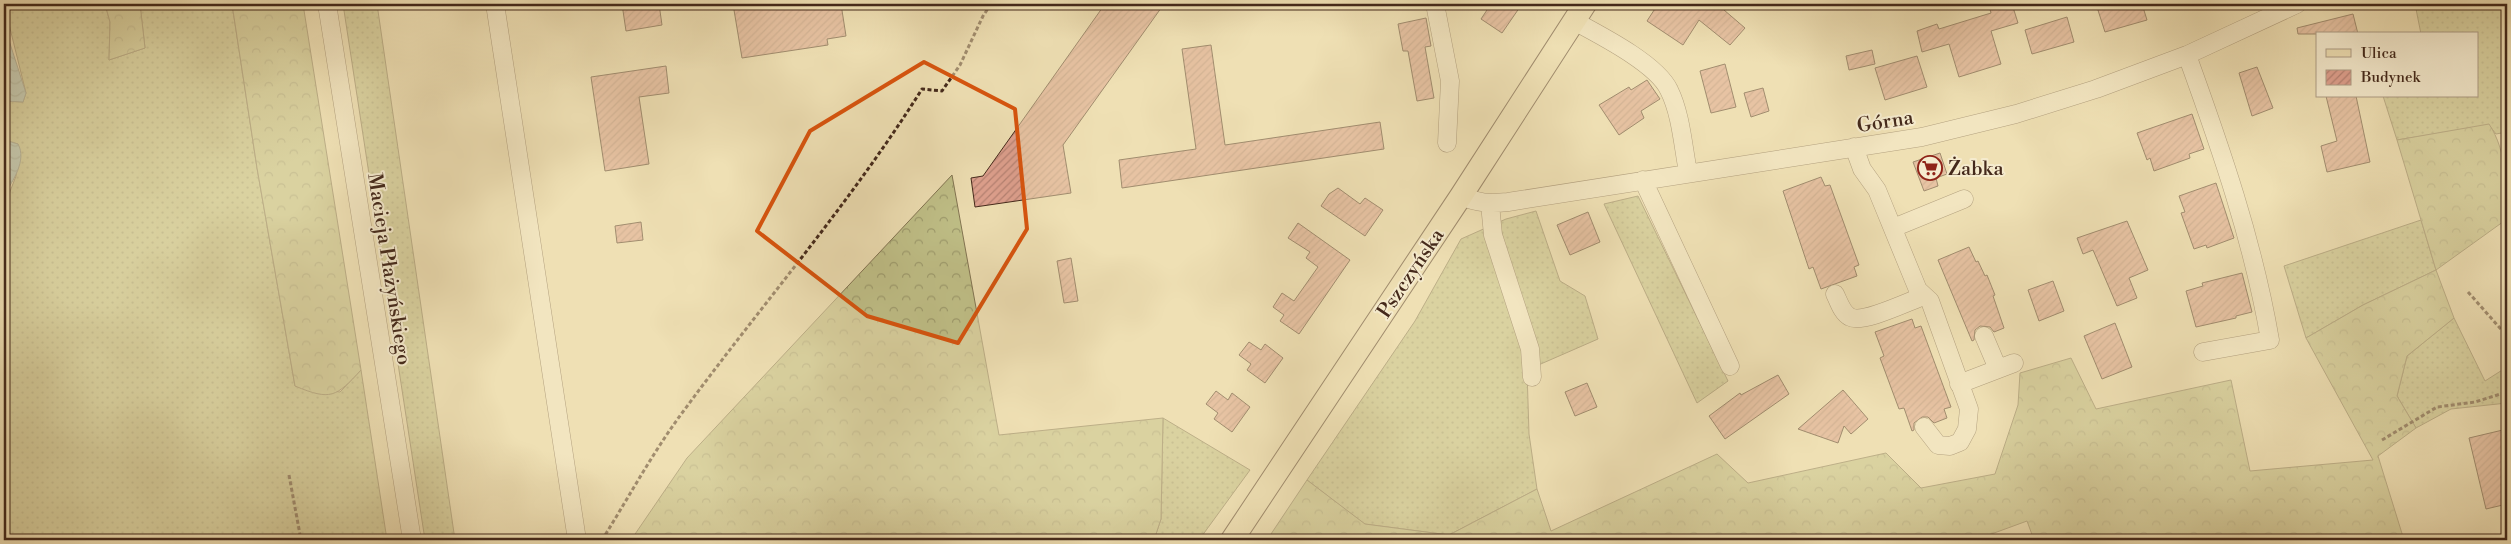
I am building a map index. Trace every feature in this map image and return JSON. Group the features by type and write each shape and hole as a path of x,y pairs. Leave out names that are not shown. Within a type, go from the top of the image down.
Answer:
{"main road":[{"name":"Pszczyńska","path":"1232,540 1461,196 1579,12"}],"street":[{"name":"Macieja Płażyńskiego","path":"327,4 412,540"},
{"path":"495,4 577,540"},
{"path":"1435,4 1450,81 1447,143"},
{"name":"Górna","path":"1461,196 1474,202 1490,204 1922,137 2016,114 2096,89 2187,55 2297,4"},
{"path":"1579,12 1661,78 1675,104 1688,172"},
{"path":"2187,55 2226,161 2250,244 2270,340 2203,352"},
{"path":"1854,147 1862,169 1878,190 1918,290 1930,302 1969,409 1967,429 1960,442 1950,446 1938,446 1924,426"},
{"path":"1643,180 1730,366"},
{"path":"1893,228 1964,198"},
{"path":"1490,204 1493,235 1530,349 1532,377"},
{"path":"1836,294 1842,311 1850,318 1862,319 1924,296"},
{"path":"1984,336 1998,369"},
{"path":"1959,384 2014,363"}],"path":[{"path":"602,540 684,410 785,281 886,146 922,89 942,91 960,65 991,4"},
{"path":"2468,292 2507,336"},
{"path":"2382,440 2437,407 2475,402 2507,392"},
{"path":"289,475 301,540"}],"highlighted area":[{"path":"924,62 1015,109 1027,229 958,343 867,316 757,231 810,131"}],"green space":[{"path":"4,4 105,4 110,22 109,60 145,48 140,4 232,4 257,168 295,386 340,392 361,370 387,540 4,540 4,207 16,176 18,144 4,140 4,101 23,102 26,93"},
{"path":"105,4 140,4 145,48 109,60 110,22"},
{"path":"232,4 303,4 361,370 339,391 332,394 317,394 295,386 257,168"},
{"path":"343,4 377,4 455,540 425,540"},
{"path":"2415,4 2507,4 2507,132 2496,134 2489,125 2397,140 2384,98 2478,98 2478,32 2421,32"},
{"path":"2489,124 2503,158 2507,219 2436,270 2397,140"},
{"path":"952,175 999,435 1163,418 1161,519 1154,540 631,540 687,458"},
{"path":"1638,196 1728,381 1697,403 1604,204"},
{"path":"1536,211 1560,281 1585,296 1598,339 1527,370 1529,434 1537,489 1449,535 1364,524 1307,480 1415,321 1461,239 1506,219"},
{"path":"2421,220 2436,270 2363,305 2306,338 2284,266"},
{"path":"2436,270 2454,318 2407,356 2397,396 2416,428 2378,456 2404,540 2034,540 2027,521 1986,536 1987,540 1267,540 1307,480 1365,524 1449,535 1537,489 1551,531 1717,454 1748,483 1886,453 1921,488 1995,474 2018,405 2020,373 2071,358 2096,409 2231,380 2250,471 2373,460 2306,338 2363,305"},
{"path":"2454,318 2485,381 2507,367 2507,403 2451,409 2416,428 2397,396 2407,356"},
{"path":"1163,418 1250,470 1199,540 1154,540 1161,519"}],"water":[{"path":"4,25 26,93 23,102 4,101"},
{"path":"4,140 18,144 21,157 18,170 4,195"}],"building":[{"path":"622,4 659,4 662,25 626,31"},
{"path":"733,4 841,4 846,36 827,39 828,45 742,58"},
{"path":"1105,4 1164,4 1063,145 1071,193 975,207 971,178 983,176"},
{"path":"1491,4 1522,4 1502,33 1481,19"},
{"path":"1658,4 1717,4 1745,28 1730,45 1699,20 1683,45 1647,21"},
{"path":"2012,4 2018,23 1991,31 2001,64 1959,77 1949,44 1922,52 1917,31 1937,24 1939,29 1991,13 1989,6"},
{"path":"2096,4 2142,4 2147,20 2105,32"},
{"path":"2353,14 2358,32 2298,34 2297,28"},
{"path":"2067,17 2074,42 2032,54 2025,30"},
{"path":"1426,18 1431,46 1425,47 1434,98 1417,101 1408,51 1403,51 1398,24"},
{"path":"1211,45 1225,145 1380,122 1384,149 1122,188 1119,160 1196,149 1182,49"},
{"path":"1872,50 1875,64 1849,70 1846,56"},
{"path":"1917,56 1927,87 1885,100 1875,68"},
{"path":"1725,64 1736,107 1711,113 1700,71"},
{"path":"666,66 669,93 639,97 649,164 605,171 591,77"},
{"path":"2257,67 2273,108 2252,116 2239,73"},
{"path":"1647,80 1660,99 1641,111 1644,118 1619,135 1599,105 1629,87 1631,90"},
{"path":"1763,88 1769,111 1751,117 1744,93"},
{"path":"2326,98 2356,98 2370,162 2327,172 2321,146 2337,141"},
{"path":"2192,114 2204,149 2189,154 2190,158 2154,171 2150,158 2147,160 2137,133"},
{"name":"Żabka","path":"1940,153 1947,174 1936,178 1938,186 1924,191 1913,162"},
{"path":"1821,177 1825,186 1830,185 1859,265 1854,267 1857,276 1821,289 1813,267 1809,269 1783,191"},
{"path":"2216,183 2234,238 2207,248 2206,245 2194,249 2181,213 2185,212 2179,196"},
{"path":"1338,188 1360,204 1365,198 1383,210 1365,236 1321,206 1329,194"},
{"path":"1588,212 1600,242 1570,255 1557,225"},
{"path":"2127,221 2148,270 2129,278 2137,298 2117,306 2093,250 2083,254 2077,238"},
{"path":"641,222 643,240 617,243 615,226"},
{"path":"1298,223 1350,260 1299,334 1280,321 1284,315 1273,307 1282,293 1294,301 1318,267 1306,258 1310,252 1288,238"},
{"path":"1969,247 1985,276 1987,275 1995,295 1993,296 2004,328 1994,332 1990,327 1980,326 1975,330 1974,340 1972,341 1938,260"},
{"path":"1071,258 1078,301 1064,303 1057,261"},
{"path":"2242,273 2252,312 2236,316 2236,318 2196,327 2186,291 2203,286 2202,283"},
{"path":"2053,281 2064,311 2039,321 2028,290"},
{"path":"1912,319 1915,328 1921,326 1951,407 1944,409 1947,418 1934,423 1928,417 1922,417 1914,423 1914,430 1912,431 1904,408 1899,409 1880,358 1884,356 1875,332"},
{"path":"2115,323 2132,367 2102,379 2084,336"},
{"path":"1249,342 1261,350 1265,344 1283,358 1265,383 1247,370 1251,364 1239,355"},
{"path":"1778,375 1789,394 1725,439 1709,416 1740,393 1741,395"},
{"path":"1587,383 1597,407 1575,416 1565,392"},
{"path":"1843,390 1868,419 1851,434 1844,426 1838,443 1798,429"},
{"path":"1216,391 1228,400 1232,393 1250,407 1232,432 1214,419 1218,413 1206,404"},
{"path":"2507,429 2507,504 2486,509 2469,438"}],"place":[{"name":"Żabka","path":"1930,168"}]}
